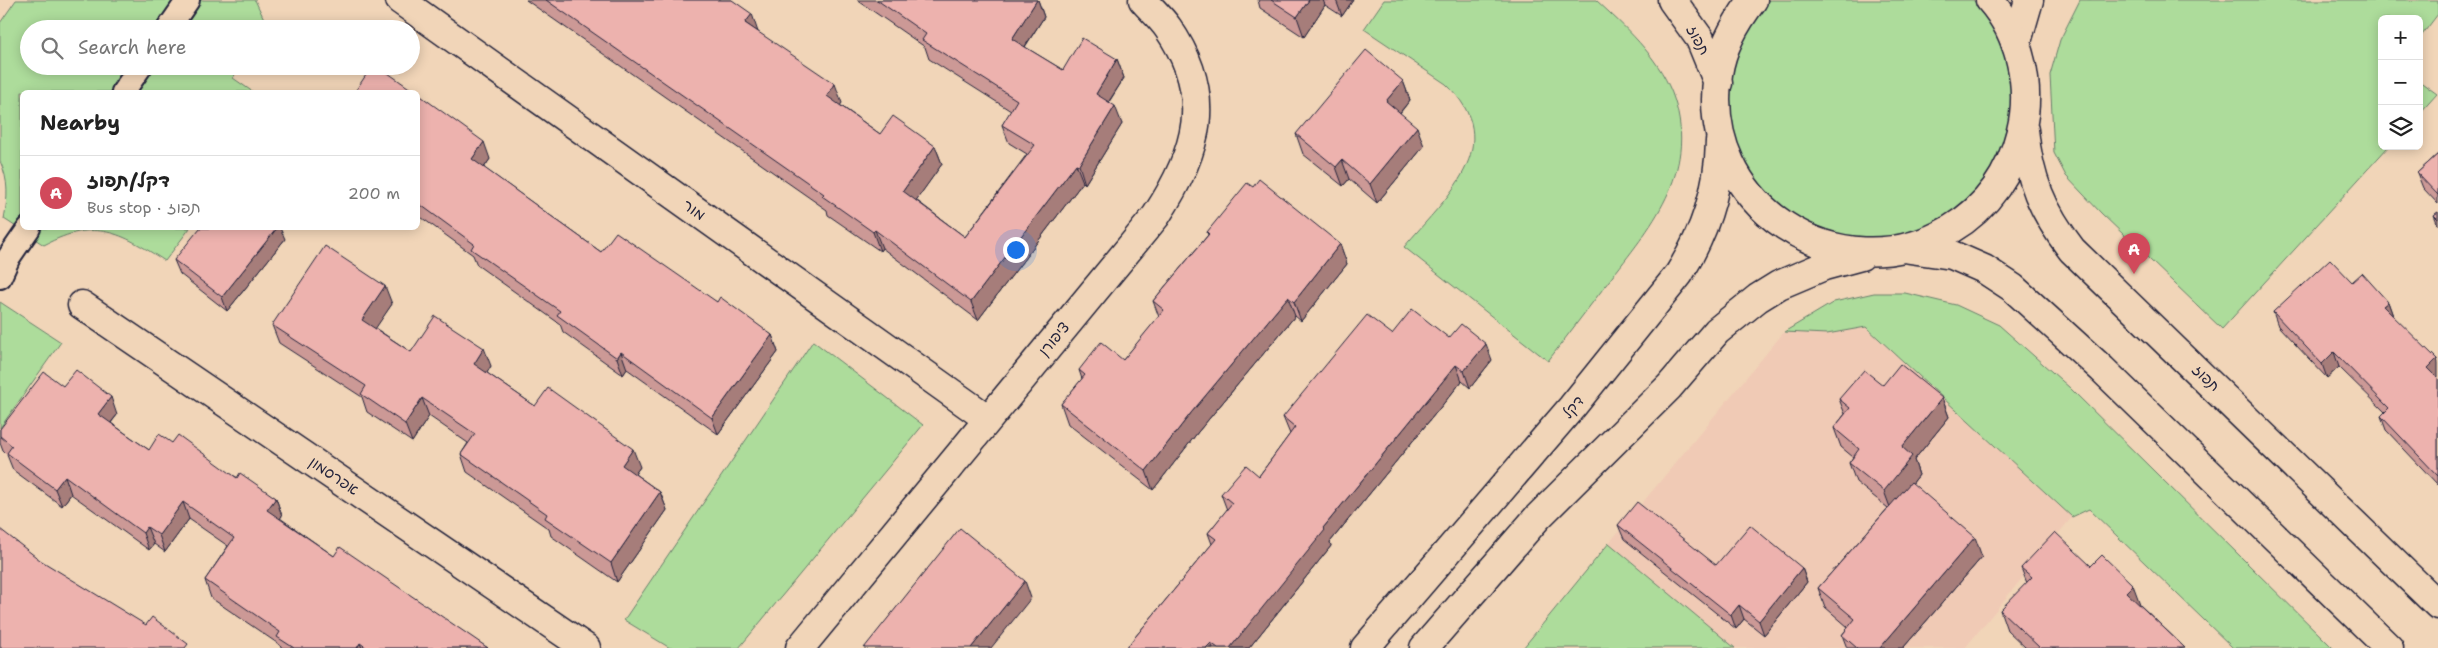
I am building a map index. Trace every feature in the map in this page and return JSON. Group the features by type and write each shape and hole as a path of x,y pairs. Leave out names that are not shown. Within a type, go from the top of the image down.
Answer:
{"street":[{"path":"174,20 188,0"},
{"name":"מור","path":"400,0 988,419"},
{"name":"ציפורן","path":"800,648 1156,216 1175,187 1189,158 1196,126 1196,94 1187,61 1168,28 1143,0"},
{"name":"תפוז","path":"1672,0 1700,39 1718,83"},
{"path":"1753,0 1738,20 1725,46 1718,83 1716,105 1720,134 1730,164 1747,190 1767,213 1791,231 1818,243 1846,251 1877,253"},
{"path":"1424,648 1537,518 1669,387 1717,331 1758,298 1801,274 1846,259 1906,249 1936,238 1963,222 1986,202 2004,178 2016,151 2023,122 2026,92 2016,45 2011,33 1990,0"},
{"path":"2016,45 2029,0"},
{"path":"124,90 135,75"},
{"name":"תפוז","path":"2023,122 2029,167 2040,200 2058,232 2072,250 2438,605"},
{"name":"דקל","path":"1365,648 1572,407 1679,274 1692,253 1710,211 1719,165 1720,134"},
{"path":"0,277 9,257 29,230"},
{"path":"1906,249 1952,255 1984,269 2014,288 2102,368 2390,648"},
{"name":"אפרסמון","path":"82,305 586,648"}],"shaded area":[{"path":"1866,327 2072,517 1965,648 1735,648 1609,543 1784,332 1827,334"}],"green space":[{"path":"16,0 255,0 265,20 20,20 20,75 235,75 233,78 250,90 20,90 20,229 4,219 7,189 0,161 0,23"},
{"path":"1384,0 1596,0 1639,42 1666,79 1679,120 1680,145 1677,169 1669,192 1657,214 1628,256 1548,361 1404,247 1452,190 1464,170 1472,149 1472,128 1464,107 1446,84 1364,29"},
{"path":"1769,0 1973,0 1990,22 2002,45 2010,70 2012,95 2010,121 2004,146 1992,170 1973,198 1952,214 1903,237 1845,238 1807,225 1788,214 1767,193 1752,174 1740,154 1730,118 1729,86 1736,54 1749,24"},
{"path":"2080,0 2438,0 2438,14 2423,34 2423,15 2378,15 2378,150 2385,150 2222,329 2101,213 2066,176 2054,153 2050,75 2060,40"},
{"path":"2423,84 2437,94 2423,110"},
{"path":"21,230 188,230 165,261 134,242 107,232 79,232 44,245"},
{"path":"1874,293 1905,293 1956,305 1999,325 2070,388 2333,648 2233,648 2089,509 2072,517 1866,327 1827,334 1784,332 1834,302"},
{"path":"0,302 61,342 0,428"},
{"path":"813,341 923,425 739,648 670,648 624,620"},
{"path":"1609,543 1735,648 1523,648"}],"building":[{"path":"546,0 732,0 752,14 745,23 835,84 827,96 880,134 893,116 935,146 903,191 965,237 1035,145 1002,125 1017,100 922,40 926,34 877,0 1037,0 1012,39 1063,70 1082,38 1117,59 1096,94 1115,106 1079,165 1076,164 971,302 875,230 873,232 822,196 824,194"},
{"path":"1271,0 1309,0 1297,17"},
{"path":"1366,50 1403,81 1386,101 1417,127 1370,184 1342,160 1336,167 1296,134"},
{"path":"366,75 391,75 412,90 356,90"},
{"path":"420,95 484,142 472,159 601,252 616,232 717,302 720,297 772,335 712,418 621,352 617,358 557,315 560,311 471,249 474,244 420,204"},
{"path":"2438,154 2438,195 2417,173"},
{"path":"1259,179 1340,244 1294,302 1288,297 1191,413 1146,471 1061,404 1085,375 1079,370 1101,342 1123,360 1164,310 1153,301 1209,234 1207,232 1247,183 1253,187"},
{"path":"198,230 275,230 222,297 174,260"},
{"path":"325,246 385,286 362,320 411,352 435,316 484,348 474,364 535,406 548,388 633,449 622,465 660,492 611,563 545,518 547,514 461,454 475,434 422,398 405,424 361,394 366,386 272,325"},
{"path":"2330,259 2352,282 2362,273 2388,302 2383,306 2437,359 2428,368 2438,378 2438,476 2381,416 2389,408 2334,352 2322,364 2273,312"},
{"path":"1412,309 1449,338 1461,324 1486,344 1464,371 1456,365 1323,528 1325,530 1230,648 1218,648 1211,643 1206,648 1126,648 1216,539 1208,533 1232,503 1221,494 1246,465 1259,476 1295,427 1283,417 1367,315 1392,334"},
{"path":"1900,364 1942,398 1902,447 1912,456 1884,491 1849,463 1859,449 1834,428 1850,408 1839,399 1864,370 1883,385"},
{"path":"76,370 111,397 98,414 149,450 159,434 172,443 178,435 237,478 240,473 276,498 267,510 334,556 340,547 488,648 367,648 360,643 357,648 294,648 277,637 280,632 205,580 234,538 183,502 159,535 147,527 143,533 65,476 55,489 7,453 12,446 0,436 0,429 44,372 63,386"},
{"path":"1911,482 1975,537 1880,648 1857,648 1842,635 1855,619 1818,588"},
{"path":"1637,502 1716,565 1750,525 1802,568 1759,621 1739,605 1731,615 1618,525"},
{"path":"960,528 1025,581 971,648 864,648"},
{"path":"0,529 40,560 146,625 152,617 188,644 185,648 0,648"},
{"path":"2055,532 2091,566 2102,555 2133,585 2126,592 2185,648 2040,648 2000,610 2032,577 2021,568"}],"place":[{"name":"דקל/תפוז","path":"2134,274"}]}
